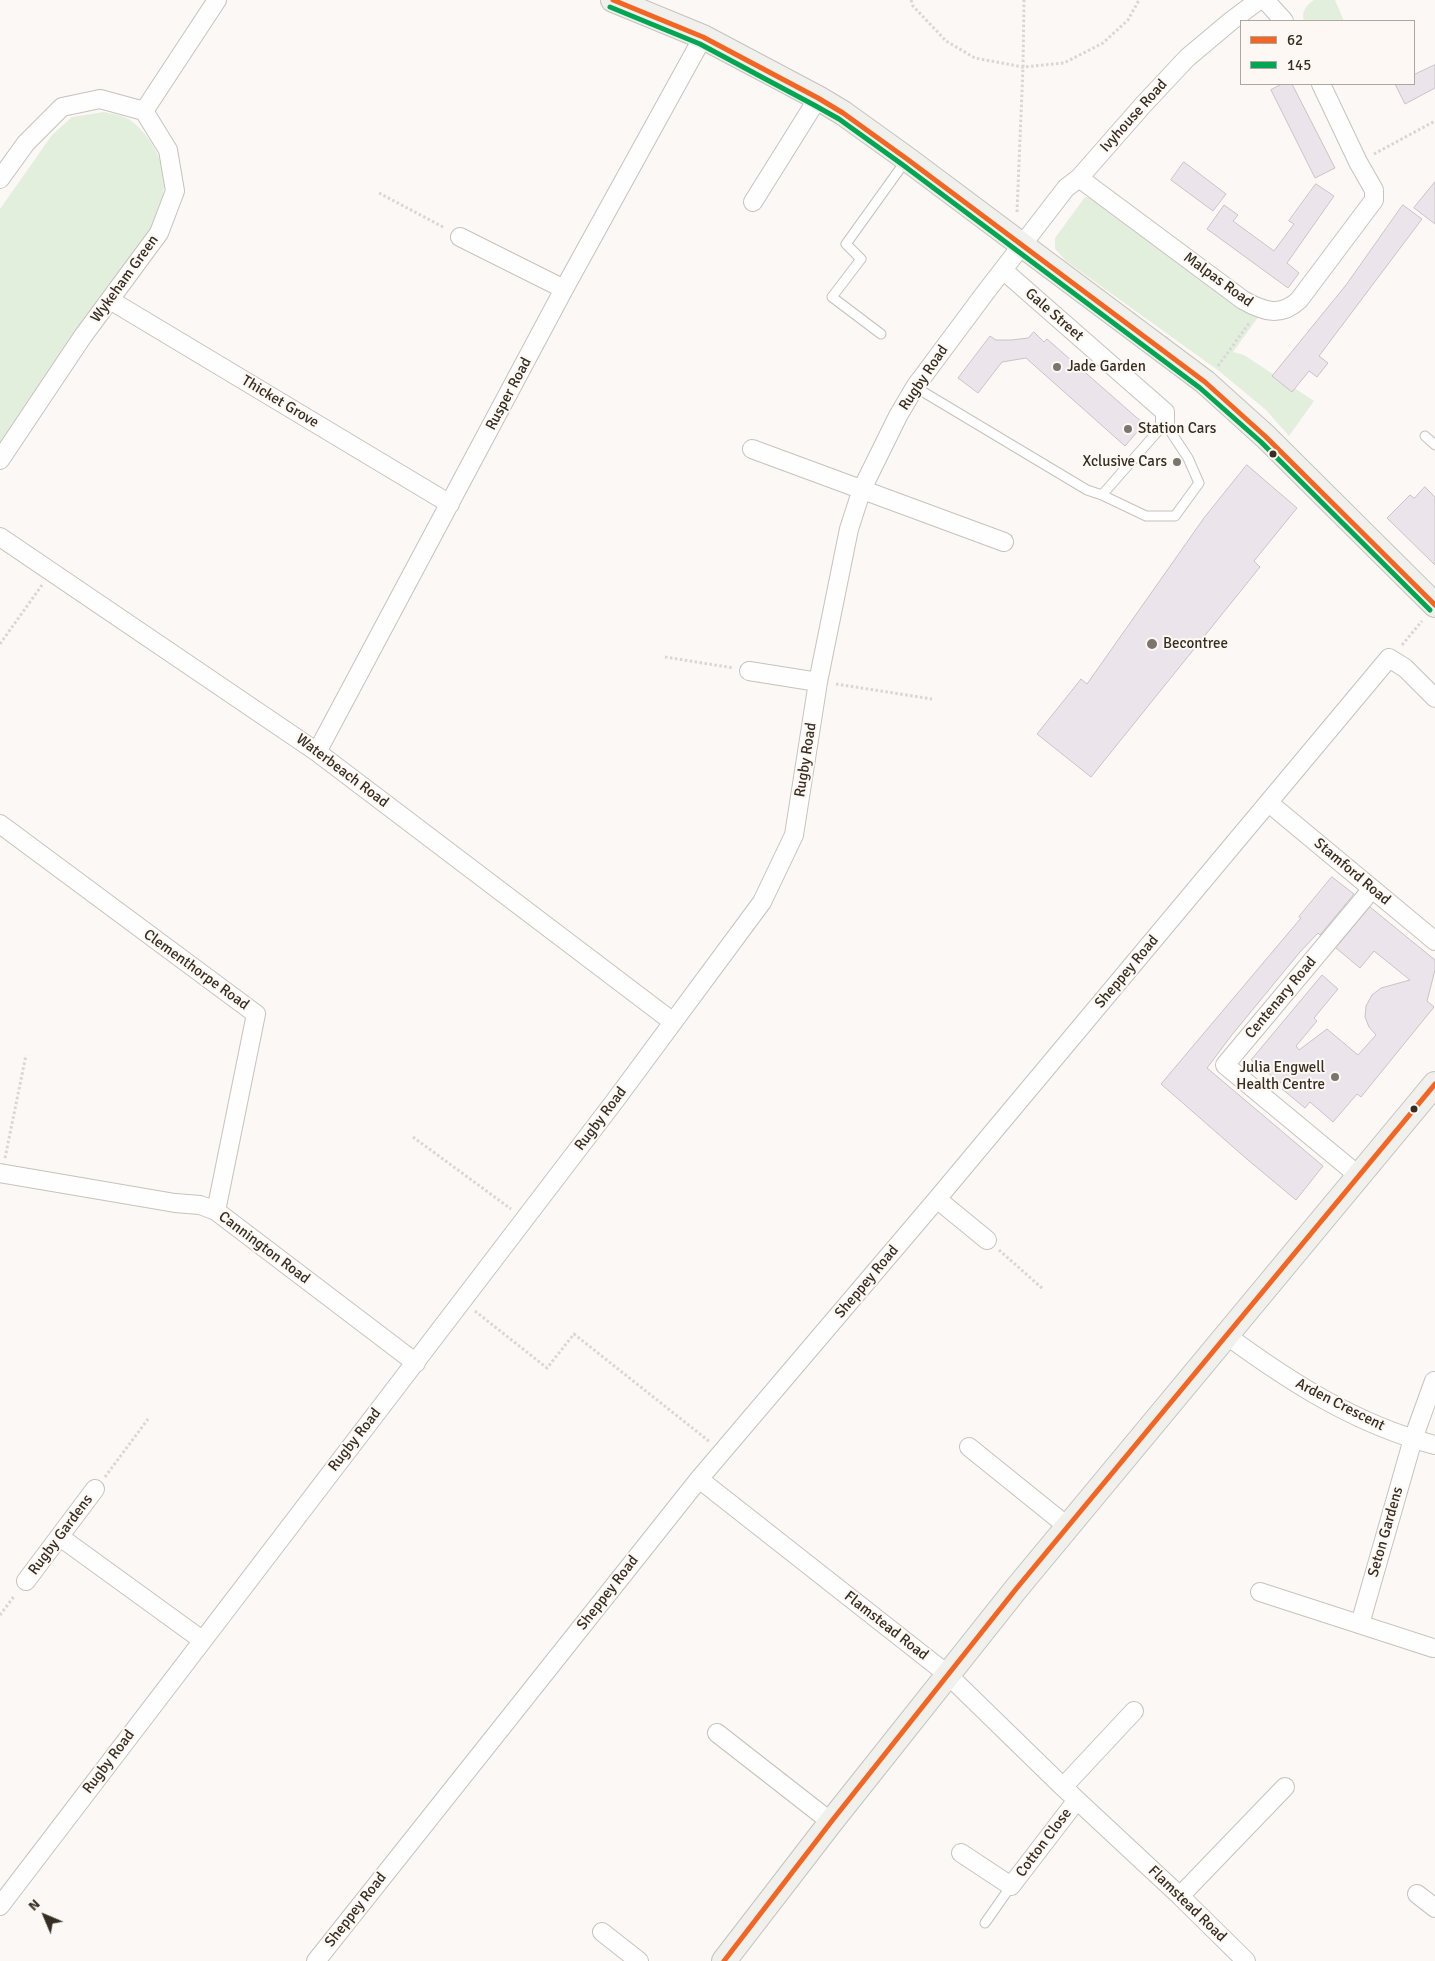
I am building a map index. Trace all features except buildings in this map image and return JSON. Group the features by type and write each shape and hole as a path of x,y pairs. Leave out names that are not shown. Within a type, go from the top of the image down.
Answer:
{"street":[{"path":"0,179 26,143 62,107 100,100 144,112 217,0"},
{"path":"613,0 703,37 818,98 843,113 1023,245 1205,382 1266,437 1351,521 1429,612"},
{"name":"Ivyhouse Road","path":"1023,245 1066,188 1079,178 1143,104 1188,58 1260,0"},
{"path":"1265,0 1283,20"},
{"name":"Rusper Road","path":"318,752 564,289 703,37"},
{"name":"Malpas Road","path":"1079,178 1243,300 1259,310 1287,309 1299,300 1374,200 1374,190 1358,162 1321,85"},
{"path":"753,202 818,98"},
{"name":"Wykeham Green","path":"0,460 110,300 159,234 175,191 168,150 144,112"},
{"path":"460,236 564,289"},
{"name":"Rugby Road","path":"0,1906 370,1420 416,1363 524,1218 614,1102 762,902 794,835 818,682 849,529 862,489 898,416 915,387 1002,270 1023,245"},
{"name":"Gale Street","path":"1002,270 1165,412 1165,423"},
{"name":"Thicket Grove","path":"110,300 450,504"},
{"path":"752,449 1004,542"},
{"name":"Waterbeach Road","path":"0,537 318,752 673,1022"},
{"name":"Sheppey Road","path":"316,1961 699,1478 937,1199 1390,658 1405,668 1435,698"},
{"path":"749,671 818,682"},
{"name":"Stamford Road","path":"1269,803 1435,941"},
{"name":"Clementhorpe Road","path":"0,824 256,1014 216,1211"},
{"name":"Centenary Road","path":"1359,1176 1225,1065 1372,889"},
{"path":"724,1961 947,1674 1067,1526 1435,1084"},
{"name":"Cannington Road","path":"1,1177 200,1205 216,1211 416,1363"},
{"path":"937,1199 987,1240"},
{"name":"Arden Crescent","path":"1226,1335 1317,1397 1370,1422 1413,1439 1435,1445"},
{"name":"Seton Gardens","path":"1360,1624 1413,1439 1434,1381"},
{"path":"970,1447 1067,1526"},
{"name":"Flamstead Road","path":"699,1478 947,1674 1062,1787 1180,1896 1246,1961"},
{"name":"Rugby Gardens","path":"26,1580 95,1489"},
{"path":"60,1537 202,1640"},
{"path":"1260,1592 1433,1648"},
{"path":"1062,1787 1134,1711"},
{"path":"717,1733 831,1822"},
{"path":"1180,1896 1225,1847 1285,1787"},
{"name":"Cotton Close","path":"961,1853 1011,1886 1077,1800"},
{"path":"1416,1894 1435,1908"},
{"path":"602,1932 639,1961"}],"lane":[{"path":"881,334 832,297 861,259 846,244 907,159"},
{"path":"915,387 1087,490 1146,516 1175,516 1198,483 1188,458 1165,423 1102,495"},
{"path":"1425,436 1435,445"},
{"path":"985,1923 1011,1886"}],"path":[{"path":"911,0 913,6 946,41 975,58 1023,67 1064,63 1103,43 1128,20 1139,0"},
{"path":"1017,212 1024,0"},
{"path":"1358,162 1435,121"},
{"path":"379,193 460,236"},
{"path":"1008,211 1031,211 1036,206 1047,214"},
{"path":"1213,373 1259,310"},
{"path":"0,644 51,572"},
{"path":"1410,635 1429,612"},
{"path":"665,656 749,671"},
{"path":"818,682 932,699"},
{"path":"1,1177 26,1055"},
{"path":"413,1138 524,1218"},
{"path":"987,1240 1043,1289"},
{"path":"463,1301 547,1368 574,1334 722,1451"},
{"path":"95,1489 148,1419"},
{"path":"0,1615 26,1580"}],"green space":[{"path":"1314,0 1335,0 1344,20 1304,20 1303,15 1309,4"},
{"path":"104,112 130,120 144,133 160,159 163,169 164,187 157,222 0,449 0,209 52,135 72,117"},
{"path":"1085,197 1101,199 1259,316 1233,352 1244,355 1314,401 1289,436 1266,410 1219,371 1066,261 1055,249 1055,238"}],"transit line":[{"name":"62","path":"613,0 703,37 818,98 843,113 907,159 1205,382 1266,437 1435,605"},
{"name":"145","path":"610,7 700,44 814,105 839,119 903,165 1200,388 1261,442 1430,610"},
{"name":"62","path":"724,1961 831,1822 1016,1589 1435,1084"}],"place":[{"name":"Jade Garden","path":"1057,367"},
{"name":"Station Cars","path":"1128,429"},
{"name":"Xclusive Cars","path":"1177,462"},
{"name":"Becontree","path":"1152,644"},
{"name":"Julia Engwell Health Centre","path":"1335,1077"}]}
